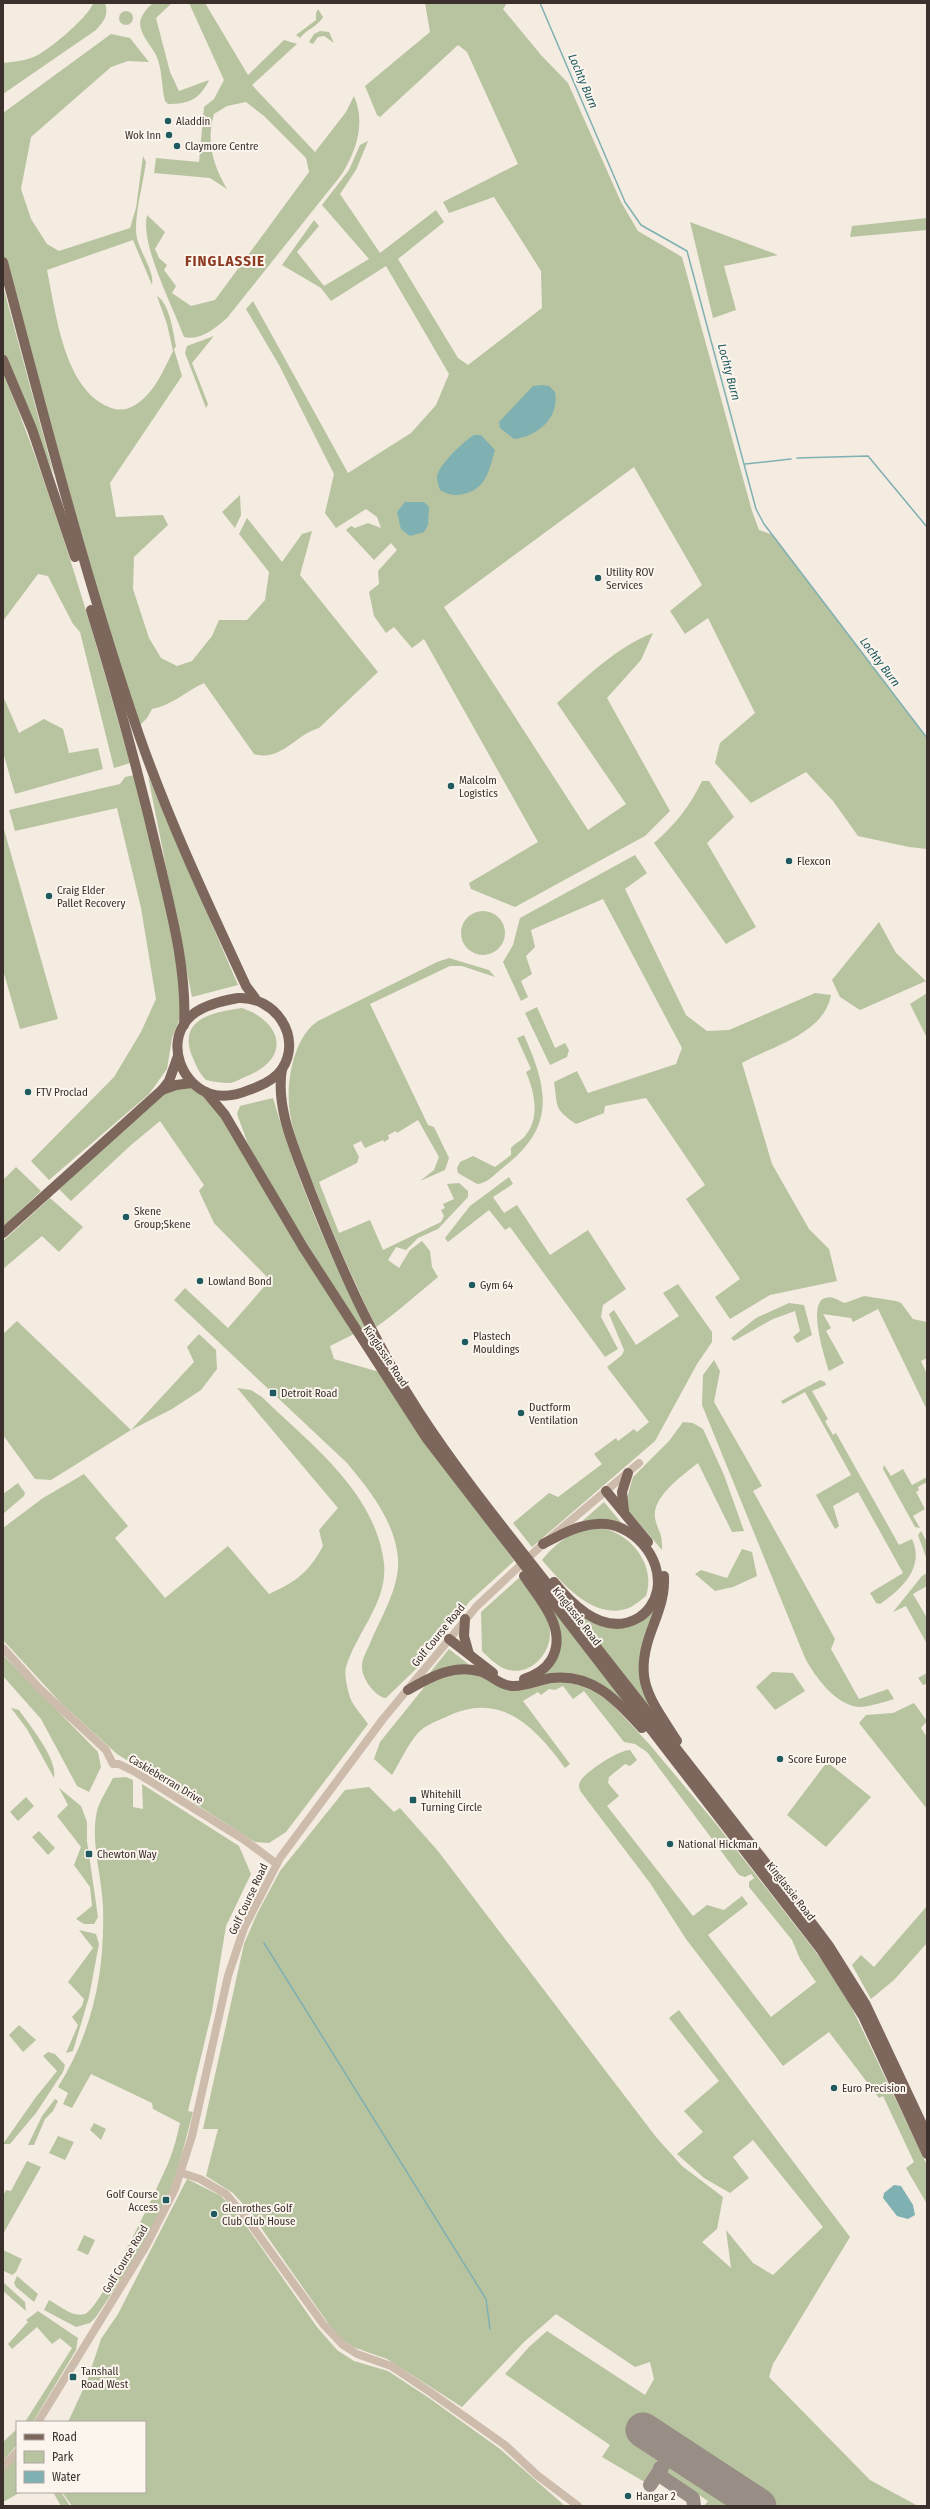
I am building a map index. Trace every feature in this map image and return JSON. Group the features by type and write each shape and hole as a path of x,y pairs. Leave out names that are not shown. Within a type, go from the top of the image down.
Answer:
{"main road":[{"path":"3,262 86,572 138,733 188,860 246,986 255,998 275,1010 284,1026 288,1050 282,1068 269,1081 234,1095 219,1096 206,1092 192,1083 183,1070 178,1054"},
{"path":"3,360 32,429 71,543 139,774 168,896 182,981 184,1025"},
{"path":"3,1233 162,1090 169,1081 178,1054 179,1037 184,1025 192,1016 215,1004 238,998 255,998"},
{"name":"Kinglassie Road","path":"282,1068 279,1091 287,1123 313,1197 347,1278 386,1357 418,1410 474,1494 687,1777 822,1951 843,1982 863,2016 927,2154"},
{"path":"162,1090 192,1083"},
{"name":"Kinglassie Road","path":"206,1092 225,1115 302,1247 427,1439 474,1494 782,1883 856,1985 927,2135"},
{"path":"624,1512 622,1492 628,1473"},
{"path":"474,1494 574,1603 601,1622 615,1624 631,1621 641,1616 655,1598 658,1585 656,1568 649,1552 604,1493"},
{"path":"604,1493 624,1512 653,1548 660,1560 663,1575 662,1603 644,1650 642,1670 645,1684 653,1703 712,1795"},
{"path":"447,1641 470,1654 493,1673 504,1678 524,1679 537,1674 548,1665 555,1652 557,1637 552,1618 474,1494"},
{"path":"543,1544 576,1527 599,1524 622,1529 640,1540"},
{"path":"465,1619 464,1636 470,1654"},
{"path":"447,1641 483,1672 499,1683 513,1686 560,1677 582,1680 594,1684 611,1696 687,1777"},
{"path":"408,1690 444,1672 460,1670 483,1672"}],"street":[{"name":"Golf Course Road","path":"39,2421 157,2228 182,2173 228,1976 244,1928 278,1861 351,1761 465,1619 503,1580 543,1544 639,1463"},
{"name":"Caskieberran Drive","path":"3,1648 40,1689 106,1750 113,1764 120,1764 137,1773 278,1861"},
{"path":"182,2173 200,2179 226,2194 247,2219 323,2324 343,2344 357,2354 391,2366 430,2392 505,2445 537,2475 578,2506"},
{"path":"3,2467 16,2453"}],"green space":[{"path":"93,3 105,3 106,7 105,18 96,30 3,94 3,63 31,58 46,50 56,43 84,17"},
{"path":"153,3 172,3 156,18 170,72 179,91 209,80 198,96 182,103 168,104 165,101 161,72 156,55 142,32 140,24 141,18 148,7"},
{"path":"189,3 205,3 248,75 284,40 297,44 252,85 315,152 346,112 354,96 358,106 359,116 358,136 351,156 342,174 227,318 207,333 190,338 184,337 153,259 146,228 147,215 165,232 155,249 159,258 167,265 164,270 176,286 172,293 191,306 215,300 309,172 306,158 264,116 246,102 227,106 214,114 211,134 212,153 218,171 227,189 210,178 154,173 156,158 199,162 204,107 214,99 224,80"},
{"path":"425,3 507,3 503,9 541,55 568,83 621,202 638,231 682,257 752,511 759,530 773,535 927,738 927,849 909,847 858,836 833,801 806,772 751,803 715,763 720,743 755,713 708,618 685,634 670,611 702,585 634,467 444,607 588,830 626,804 557,703 614,654 639,639 653,633 641,660 607,698 670,811 645,836 515,907 471,889 469,883 538,842 424,639 412,648 394,627 386,633 374,616 369,592 379,584 378,571 397,550 391,543 374,560 346,530 351,526 355,528 368,523 381,528 377,517 366,509 336,528 325,513 334,474 279,365 246,309 253,301 348,473 411,433 436,405 449,374 386,266 331,301 321,288 282,265 314,220 319,226 297,252 324,286 369,259 322,205 349,170 360,145 368,141 356,170 340,194 380,253 436,210 444,222 398,259 458,358 468,365 542,308 541,271 494,197 449,213 443,202 518,164 467,52 458,45 380,117 377,115 365,86 430,32"},
{"path":"318,9 323,17 300,38 296,35 316,20 316,13"},
{"path":"123,11 129,11 133,15 133,21 129,25 123,25 119,21 119,15"},
{"path":"320,31 329,32 334,43 324,36 318,37 313,44 309,42 314,34"},
{"path":"111,34 130,38 149,62 128,61 111,67 31,137 21,189 31,219 47,244 59,251 130,228 136,208 143,156 146,162 138,205 136,230 139,244 151,272 152,285 133,240 47,270 64,348 72,367 82,384 94,398 109,407 120,410 130,408 144,398 159,379 173,351 167,324 157,296 165,305 168,312 176,346 174,349 182,376 110,483 116,517 163,515 168,525 134,557 133,589 149,638 161,658 177,666 192,661 212,636 219,620 247,620 265,600 269,572 239,534 247,518 282,562 302,534 312,531 300,575 378,672 319,728 310,731 288,747 272,754 254,754 204,683 166,705 152,709 147,718 137,728 3,262 3,113"},
{"path":"927,218 927,230 850,237 852,226"},
{"path":"690,222 778,255 724,266 736,310 713,318"},
{"path":"3,286 54,475 3,354"},
{"path":"214,336 192,363 208,404 206,408 185,353 187,346"},
{"path":"3,372 40,469 72,566 130,763 114,768 80,632 73,624 48,576 38,574 3,621"},
{"path":"240,495 241,515 235,528 222,512"},
{"path":"3,696 19,733 44,719 63,729 69,753 98,748 103,769 15,794 3,752"},
{"path":"139,774 185,1005 172,1038 167,1069 149,1094 49,1180 31,1161 114,1077 141,1032 156,999 141,908 117,808 15,831 9,810 120,784 125,777"},
{"path":"148,776 238,985 192,997"},
{"path":"702,781 709,781 734,817 707,843 756,927 726,944 654,843 681,815"},
{"path":"3,826 58,1019 20,1029 3,970"},
{"path":"635,855 647,873 625,889 686,1015 707,1031 729,1030 815,993 831,995 826,1008 818,1020 808,1029 742,1063 772,1164 809,1229 829,1249 837,1281 770,1295 730,1319 715,1297 740,1279 686,1199 705,1185 646,1098 605,1106 604,1113 576,1124 563,1114 558,1106 554,1082 577,1071 588,1093 676,1064 682,1048 603,899 531,930 535,947 526,956 532,974 521,981 528,997 521,1001 503,962 513,945 520,918"},
{"path":"483,911 495,915 501,921 505,933 501,945 495,951 483,955 471,951 465,945 461,933 465,921 471,915"},
{"path":"879,922 896,953 926,981 860,1010 840,997 832,980"},
{"path":"449,958 489,970 495,977 462,966 450,966 370,1004 428,1125 434,1127 449,1158 445,1170 420,1181 434,1170 439,1157 418,1120 397,1133 396,1131 388,1135 389,1139 384,1142 383,1140 365,1148 361,1141 353,1145 359,1157 357,1163 319,1182 339,1233 370,1220 383,1250 441,1222 444,1216 441,1210 445,1208 443,1204 454,1199 447,1184 459,1183 468,1191 468,1197 438,1229 418,1238 406,1250 396,1247 388,1260 399,1268 410,1250 422,1241 430,1251 432,1267 438,1277 376,1327 337,1242 297,1143 290,1113 290,1076 302,1038 309,1028 318,1021 437,962"},
{"path":"927,993 927,1038 910,1004"},
{"path":"537,1007 555,1048 565,1043 569,1050 567,1057 550,1065 525,1013"},
{"path":"242,1008 256,1014 266,1022 273,1031 276,1041 276,1051 271,1060 261,1069 237,1081 227,1083 206,1080 192,1056 189,1043 190,1033 194,1025 201,1019 210,1015"},
{"path":"524,1035 532,1054 542,1090 543,1106 540,1121 533,1136 521,1151 492,1177 477,1184 458,1173 457,1168 460,1162 473,1156 495,1167 511,1155 511,1148 525,1136 533,1121 533,1096 526,1072 531,1069 517,1038"},
{"path":"183,1083 206,1092 356,1333 330,1346 334,1359 383,1373 514,1561 470,1601 417,1668 386,1698 377,1694 373,1690 366,1681 362,1670 364,1657 389,1601 398,1569 396,1545 392,1532 380,1507 347,1463 174,1300 185,1288 228,1328 270,1280 214,1223 199,1191 204,1185 160,1121 131,1145 71,1201 59,1189 157,1098"},
{"path":"273,1098 283,1132 320,1230 349,1293 381,1356 381,1362 284,1207 248,1144 237,1114 240,1106"},
{"path":"16,1167 41,1191 3,1227 3,1180"},
{"path":"509,1177 513,1184 493,1197 504,1213 517,1205 550,1255 588,1230 626,1289 603,1305 601,1317 618,1349 605,1357 510,1227 505,1230 489,1210 448,1242 445,1238 470,1206"},
{"path":"50,1198 83,1227 59,1252 42,1236 3,1269 3,1241"},
{"path":"678,1284 712,1332 712,1342 697,1364 655,1441 532,1547 513,1523 549,1493 558,1497 602,1464 594,1454 616,1438 618,1441 634,1429 637,1432 649,1422 607,1367 622,1355 624,1350 609,1314 614,1310 636,1345 679,1316 663,1293"},
{"path":"864,1296 901,1303 913,1319 927,1322 927,1358 921,1361 927,1374 927,1410 878,1309 853,1322 851,1318 823,1314 831,1328 826,1331 844,1363 829,1371 824,1355 817,1320 817,1310 820,1302 825,1298 831,1297 845,1303"},
{"path":"789,1303 804,1305 812,1335 797,1343 793,1337 800,1331 795,1311 773,1319 734,1341 731,1338 756,1318"},
{"path":"17,1321 131,1430 51,1480 35,1479 3,1435 3,1334"},
{"path":"199,1334 216,1350 217,1369 201,1390 172,1409 131,1430 194,1362 187,1347"},
{"path":"714,1360 720,1371 714,1402 762,1486 753,1491 835,1639 831,1649 859,1699 888,1689 894,1699 874,1705 861,1707 852,1706 835,1697 828,1690 815,1674 805,1658 702,1405 703,1375"},
{"path":"820,1380 825,1382 826,1385 812,1391 828,1419 825,1421 833,1435 836,1433 899,1545 912,1539 915,1549 916,1559 909,1576 896,1591 880,1604 876,1603 870,1593 903,1573 858,1492 833,1506 839,1526 835,1529 816,1495 851,1475 805,1392 783,1404 781,1401"},
{"path":"237,1388 251,1390 262,1397 338,1471 354,1491 368,1513 378,1537 384,1563 384,1577 377,1604 357,1641 345,1670 350,1698 354,1706 368,1724 286,1832 269,1843 255,1842 117,1754 61,1703 3,1640 3,1528 43,1498 84,1474 128,1526 115,1538 165,1598 228,1546 269,1594 287,1585 307,1569 323,1546 319,1530 338,1508"},
{"path":"683,1422 693,1423 703,1429 724,1475 744,1531 732,1532 698,1463 670,1487 658,1502 655,1509 656,1522 662,1539 662,1550 628,1510 627,1498 633,1477 669,1441"},
{"path":"884,1465 891,1476 903,1469 912,1485 927,1477 927,1482 918,1487 919,1490 916,1492 925,1509 913,1516 920,1528 915,1527 883,1469"},
{"path":"18,1483 25,1493 24,1496 3,1514 3,1494"},
{"path":"604,1502 625,1527 579,1524"},
{"path":"586,1529 605,1529 615,1533 625,1538 640,1555 645,1564 648,1575 648,1585 646,1596 631,1607 618,1611 605,1610 592,1605 569,1589 542,1560 562,1541 573,1534"},
{"path":"921,1531 927,1542 927,1560 918,1535"},
{"path":"648,1544 662,1585 640,1658 665,1726 560,1594 573,1605 623,1626 658,1596"},
{"path":"742,1549 752,1552 757,1576 733,1587 715,1591 695,1574 701,1570 727,1578"},
{"path":"927,1573 927,1586 913,1594 927,1618 927,1644 906,1606 893,1612 922,1576"},
{"path":"519,1578 542,1611 548,1622 550,1633 549,1643 545,1652 538,1661 530,1667 511,1671 498,1665 482,1651 481,1612"},
{"path":"541,1593 638,1717 636,1719 618,1699 608,1691 585,1679 559,1675 524,1682 514,1683 503,1681 490,1675 453,1647 458,1649 496,1677 504,1680 521,1682 538,1676 553,1662 558,1649 559,1641 559,1632 556,1624 549,1609 539,1594"},
{"path":"449,1649 472,1667 428,1675"},
{"path":"3,1655 98,1752 101,1767 89,1792 77,1786 41,1719 3,1676"},
{"path":"460,1670 499,1683 561,1681 589,1687 611,1703 650,1745 717,1825 840,1983 927,2165 927,2204 906,2168 914,2162 883,2096 879,2098 829,2032 783,2066 686,1939 650,1883 581,1792 579,1783 588,1773 618,1753 630,1750 637,1760 630,1766 625,1764 609,1777 608,1783 619,1796 607,1806 693,1916 707,1905 724,1910 742,1896 748,1904 708,1935 771,2017 816,1982 800,1959 792,1940 749,1887 749,1882 754,1878 751,1874 745,1877 739,1875 647,1752 635,1744 624,1742 584,1691 573,1699 563,1686 555,1690 549,1689 541,1695 538,1692 523,1701 570,1764 565,1768 554,1753 529,1727 515,1717 500,1710 484,1708 466,1710 439,1720 423,1729 417,1734 410,1744 392,1775 374,1759 380,1742 426,1685"},
{"path":"772,1672 793,1673 805,1691 775,1710 756,1687"},
{"path":"927,1673 927,1684 923,1685 918,1678"},
{"path":"914,1703 927,1721 921,1728 927,1737 927,1809 859,1723 866,1715 893,1713"},
{"path":"11,1708 19,1710 48,1752 54,1770 54,1778 27,1729"},
{"path":"827,1762 871,1797 826,1847 787,1815"},
{"path":"126,1777 133,1780 133,1807 143,1809 142,1784 239,1846 251,1874 226,1926 212,2011 188,2111 193,2112 174,2181 163,2208 146,2240 96,2317 90,2323 76,2327 44,2310 49,2300 71,2313 80,2315 85,2314 93,2307 104,2291 130,2244 171,2156 180,2123 153,2109 152,2103 91,2074 72,2108 63,2104 68,2093 58,2087 70,2066 88,2023 99,1978 102,1955 103,1907 95,1835 97,1811 113,1778"},
{"path":"369,1787 394,1812 400,1808 438,1851 656,2137 682,2166 723,2197 717,2229 702,2242 731,2268 726,2230 753,2263 773,2275 823,2227 753,2140 733,2157 749,2178 730,2193 704,2178 677,2154 703,2132 684,2111 719,2081 669,2018 679,2010 850,2237 773,2364 769,2377 870,2480 918,2506 775,2506 669,2437 669,2432 650,2419 640,2435 659,2447 663,2456 648,2484 602,2457 610,2445 505,2374 529,2347 547,2331 645,2395 654,2379 650,2362 635,2367 556,2314 524,2342 462,2407 387,2359 353,2347 337,2336 250,2212 233,2193 206,2176 218,2129 203,2129 244,1944 257,1914 280,1871 345,1790"},
{"path":"59,1788 81,1806 87,1822 87,1841 98,1917 94,1924 84,1924 76,1919 92,1906 90,1887 74,1865 81,1847 57,1816 68,1805"},
{"path":"26,1797 34,1806 18,1821 10,1812"},
{"path":"39,1831 55,1848 48,1855 32,1837"},
{"path":"927,1906 927,1943 894,1980 871,1999 852,1965 861,1955 874,1967"},
{"path":"79,1930 96,1934 99,1944 89,1997 73,2051 66,2053 78,2025 72,2017 82,2006 84,1999 68,1982 93,1948"},
{"path":"19,2025 36,2040 23,2052 9,2035"},
{"path":"48,2052 55,2054 65,2065 63,2072 36,2113 10,2144 3,2144 36,2097 57,2071 43,2056"},
{"path":"55,2099 58,2101 53,2111 45,2119 34,2145 28,2145 42,2116"},
{"path":"94,2123 106,2129 101,2140 90,2130"},
{"path":"58,2136 74,2142 65,2160 49,2153"},
{"path":"27,2161 41,2167 3,2234 3,2196 6,2190 11,2191"},
{"path":"187,2179 221,2196 235,2210 317,2327 337,2350 354,2361 388,2371 429,2398 500,2449 565,2506 72,2506 63,2493 146,2493 146,2421 68,2421 87,2381 101,2339 118,2314"},
{"path":"84,2235 95,2240 88,2255 77,2250"},
{"path":"3,2250 22,2259 16,2272 12,2275 4,2271 3,2273"},
{"path":"17,2276 38,2294 34,2302 16,2287 14,2283"},
{"path":"3,2282 25,2302 26,2311 3,2291"},
{"path":"38,2311 78,2338 76,2350 34,2421 26,2421 72,2348 60,2338 52,2344 37,2327 12,2349 8,2344 28,2322 26,2320"},
{"path":"16,2430 16,2446 3,2461 3,2442"},
{"path":"16,2453 16,2493 19,2493 3,2502 3,2467"},
{"path":"674,2460 679,2461 749,2506 704,2506 708,2501 664,2472 666,2465"},
{"path":"54,2493 62,2493 70,2506 61,2506"}],"water":[{"path":"533,386 549,386 555,392 556,401 550,418 538,430 523,437 514,439 500,428 499,422"},
{"path":"474,435 481,435 495,450 486,477 478,487 464,494 452,495 440,490 437,478 441,467 464,442"},
{"path":"405,502 424,502 429,507 428,525 424,532 410,536 401,529 397,512"},
{"path":"894,2185 901,2186 913,2205 915,2215 908,2219 897,2216 883,2198 884,2193"}],"waterway":[{"name":"Lochty Burn","path":"540,3 625,202 641,225 687,251 756,509 764,524 927,738"},
{"path":"797,458 868,456 927,527"},
{"path":"745,464 791,459"},
{"path":"264,1943 486,2299 490,2329"}],"taxiway":[{"path":"660,2442 666,2452 665,2461"},
{"path":"650,2485 668,2458 677,2455 685,2458"},
{"path":"660,2468 662,2477 693,2498 694,2506"}],"runway":[{"path":"643,2430 759,2506"}],"place":[{"name":"Aladdin","path":"168,121"},
{"name":"Wok Inn","path":"169,135"},
{"name":"Claymore Centre","path":"177,146"},
{"name":"Utility ROV Services","path":"598,578"},
{"name":"Malcolm Logistics","path":"451,786"},
{"name":"Flexcon","path":"789,861"},
{"name":"Craig Elder Pallet Recovery","path":"49,896"},
{"name":"FTV Proclad","path":"28,1092"},
{"name":"Skene Group;Skene","path":"126,1217"},
{"name":"Lowland Bond","path":"200,1281"},
{"name":"Gym 64","path":"472,1285"},
{"name":"Plastech Mouldings","path":"465,1342"},
{"name":"Detroit Road","path":"273,1393"},
{"name":"Ductform Ventilation","path":"521,1413"},
{"name":"Score Europe","path":"780,1759"},
{"name":"Whitehill Turning Circle","path":"413,1800"},
{"name":"National Hickman","path":"670,1844"},
{"name":"Chewton Way","path":"89,1854"},
{"name":"Euro Precision","path":"834,2088"},
{"name":"Golf Course Access","path":"166,2200"},
{"name":"Glenrothes Golf Club Club House","path":"214,2214"},
{"name":"Tanshall Road West","path":"73,2377"},
{"name":"Hangar 2","path":"628,2496"}],"district":[{"name":"FINGLASSIE","path":"225,261"}]}
